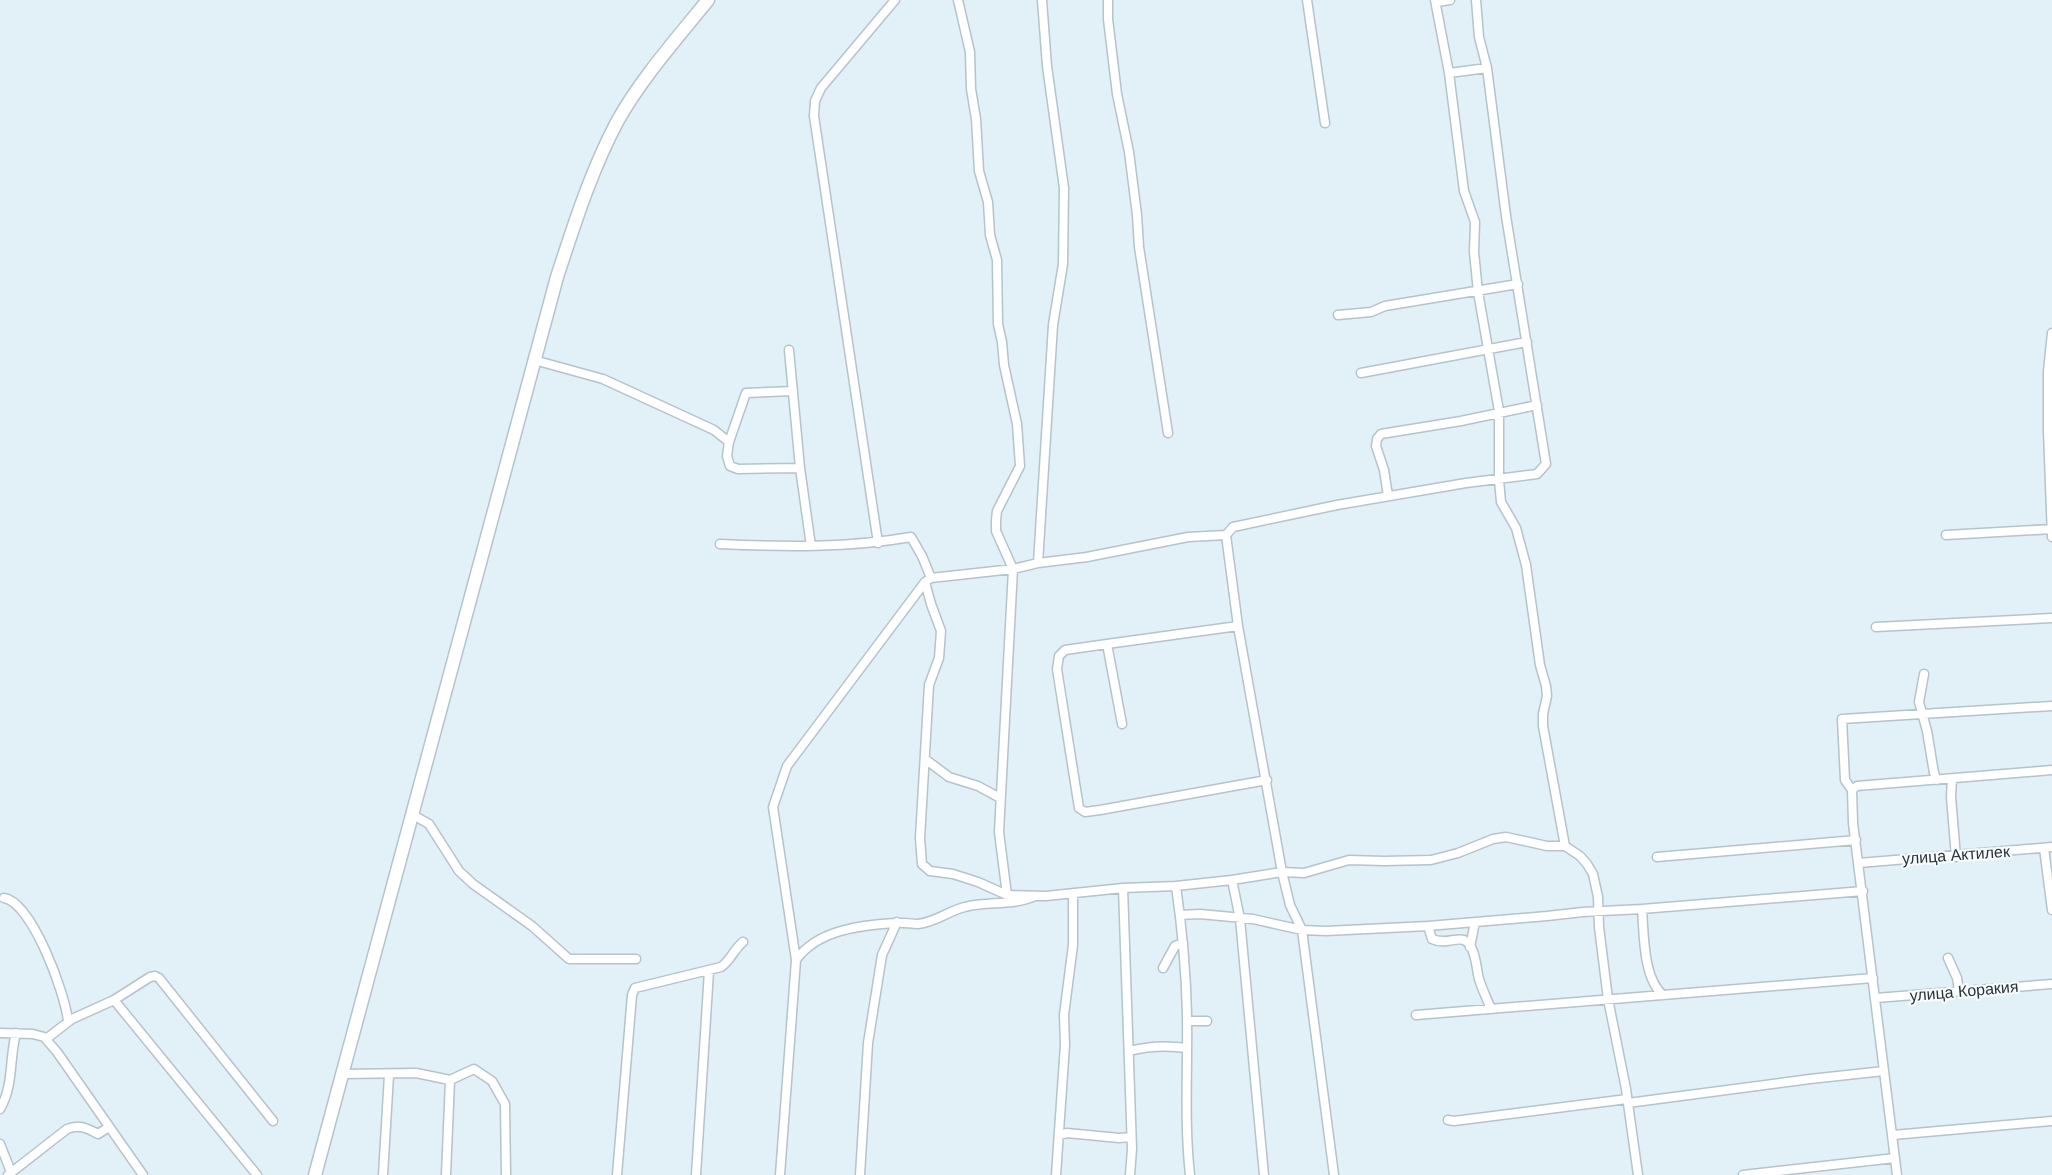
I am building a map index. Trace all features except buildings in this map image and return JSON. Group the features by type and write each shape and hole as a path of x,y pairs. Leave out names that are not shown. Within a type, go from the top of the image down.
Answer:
{"main road":[{"path":"315,1175 344,1074 556,277 577,215 618,121 653,69 708,0"}],"street":[{"path":"878,543 814,116 815,101 821,88 895,0"},
{"path":"958,0 970,52 979,171 988,202 990,235 997,260 998,324 1017,424 1020,466 997,510 996,520 996,531 1013,568 999,832 1007,895"},
{"path":"1038,563 1053,325 1063,264 1064,188 1047,66 1042,0"},
{"path":"1108,0 1108,19 1117,94 1129,152 1139,247 1168,434"},
{"path":"1307,0 1325,123"},
{"path":"1450,0 1436,1 1449,73 1464,191 1475,222 1474,252 1478,292 1500,411 1501,502 1516,528 1526,565 1540,665 1546,686 1543,726 1565,846"},
{"path":"780,1175 796,960 773,807 787,766 928,580 1087,557 1188,537 1226,535 1233,527 1388,496 1537,474 1546,464 1506,216 1487,68 1479,37 1476,0"},
{"path":"1449,73 1487,68"},
{"path":"1338,315 1371,312 1385,306 1518,284"},
{"path":"2052,333 2048,371 2052,537"},
{"path":"1361,374 1527,342"},
{"path":"789,350 800,468 811,546"},
{"path":"534,360 603,379 714,430 729,442"},
{"path":"793,391 746,393 729,442 727,456 730,466 738,469 800,468"},
{"path":"1388,496 1384,470 1376,446 1381,435 1537,405"},
{"path":"1946,535 2052,529"},
{"path":"1226,535 1238,626 1282,872 1290,905 1302,930 1334,1175"},
{"path":"720,544 811,546 878,543 911,537 922,556 931,604 941,631 939,658 929,685 920,838 922,864 930,871 953,874 1007,895 1036,895 1176,886 1282,872 1304,873 1349,860 1431,860 1458,853 1493,839 1506,837 1548,846 1565,846 1580,856 1593,874 1598,897 1599,927 1608,999 1638,1175"},
{"path":"1876,627 2052,618"},
{"path":"1238,626 1065,650 1059,656 1057,669 1079,808 1085,812 1100,810 1267,780"},
{"path":"1107,644 1122,724"},
{"path":"1924,674 1919,695 1937,780"},
{"path":"1897,1175 1856,840 1852,790 1845,780 1842,719 2052,706"},
{"path":"925,759 949,777 978,786 1000,798"},
{"path":"1852,790 1857,786 2052,770"},
{"path":"1952,779 1951,797 1956,856"},
{"path":"413,815 429,824 459,871 473,884 532,926 569,959 636,959"},
{"path":"1657,857 1856,840"},
{"path":"2048,848 2052,910"},
{"name":"улица Актилек","path":"1859,863 2048,848"},
{"path":"1232,880 1240,919 1264,1175"},
{"path":"1176,886 1183,943 1187,1021 1186,1099 1190,1175"},
{"path":"1124,888 1131,1175"},
{"path":"1180,915 1200,914 1268,922 1302,930 1326,931 1428,926 1863,891"},
{"path":"1056,1175 1059,1099 1065,1045 1064,1016 1073,945 1073,893"},
{"path":"796,960 801,952 825,935 897,922 918,924 939,920 965,907 1013,903 1036,895"},
{"path":"4,898 11,899 24,911 42,941 64,1001 68,1022"},
{"path":"1641,909 1650,977 1657,990 1663,995"},
{"path":"860,1175 868,1043 882,956 897,922"},
{"path":"1470,947 1475,922"},
{"path":"1428,926 1432,939 1440,943 1461,939 1470,947 1491,1009"},
{"path":"617,1175 632,995 635,988 721,967 729,961 737,947 743,942"},
{"path":"1163,968 1175,946 1183,943"},
{"path":"1948,958 1957,978 1959,991"},
{"path":"696,1175 709,971"},
{"path":"46,1039 68,1022 114,1000 155,976 159,978 273,1121"},
{"path":"1416,1015 1874,978"},
{"name":"улица Коракия","path":"1876,998 2052,984"},
{"path":"114,1000 257,1175"},
{"path":"1187,1021 1208,1021"},
{"path":"0,1033 33,1034 46,1039 143,1175"},
{"path":"0,1109 7,1097 11,1082 11,1060 16,1033"},
{"path":"1129,1051 1150,1046 1187,1048"},
{"path":"344,1074 416,1073 450,1080 474,1069 492,1081 505,1104 506,1175"},
{"path":"1448,1120 1488,1118 1884,1071"},
{"path":"383,1175 389,1075"},
{"path":"446,1175 450,1080"},
{"path":"1893,1135 2052,1121"},
{"path":"0,1144 10,1173 67,1129 82,1126 98,1134 109,1127"},
{"path":"1059,1135 1066,1133 1131,1137"},
{"path":"1743,1175 1895,1158"}]}
